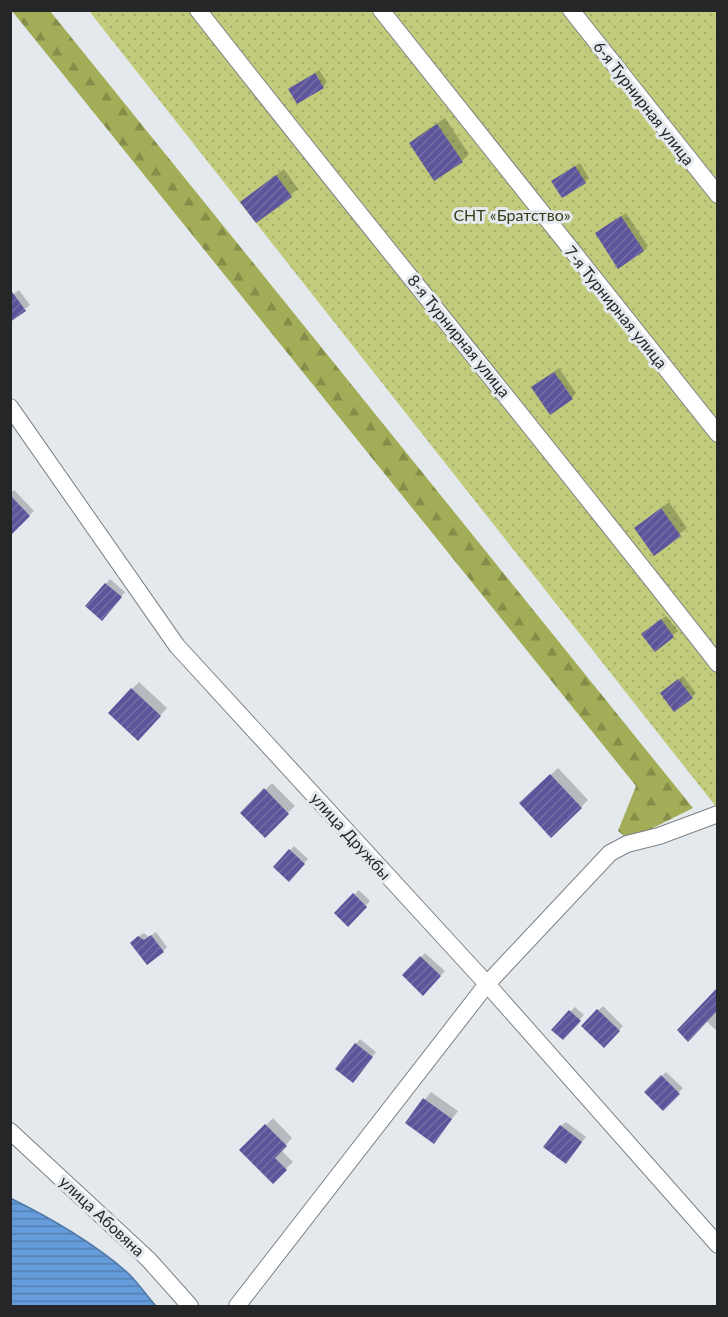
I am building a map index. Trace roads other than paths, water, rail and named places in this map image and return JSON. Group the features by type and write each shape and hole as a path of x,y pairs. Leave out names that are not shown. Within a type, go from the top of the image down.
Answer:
{"street":[{"name":"8-я Турнирная улица","path":"198,10 330,179 579,486 717,664"},
{"name":"7-я Турнирная улица","path":"381,10 717,434"},
{"name":"6-я Турнирная улица","path":"571,10 717,195"},
{"name":"улица Дружбы","path":"10,407 177,645 487,984 717,1245"},
{"path":"237,1306 487,984 610,853 627,844 659,836 717,814"},
{"name":"улица Абовяна","path":"10,1131 149,1260 190,1306"}],"water":[{"path":"10,1198 88,1242 129,1274 156,1306 11,1306"}],"park label":[{"name":"СНТ «Братство»","path":"512,215"}]}
